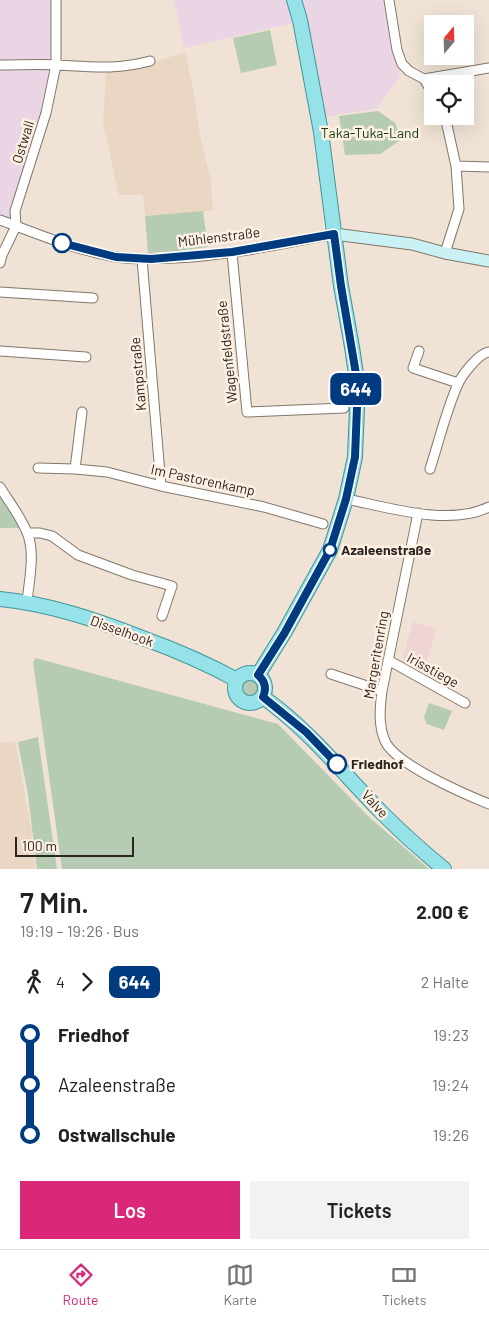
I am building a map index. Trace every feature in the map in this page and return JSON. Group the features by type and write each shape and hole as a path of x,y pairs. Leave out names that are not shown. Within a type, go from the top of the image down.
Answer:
{"main road":[{"path":"258,675 284,634 330,550 346,499 355,457 357,407 353,356 341,286 322,132 300,20 294,0"},
{"name":"Disselhook","path":"0,599 27,602 53,608 110,625 175,650 238,680"},
{"path":"254,673 258,675 265,682 263,697 251,703 242,701 236,691 238,680 244,674 254,673"},
{"name":"Valve","path":"263,697 306,732 380,811 444,869"}],"street":[{"name":"Ostwall","path":"16,226 15,211 46,113 56,65 56,0"},
{"path":"389,0 397,50 402,64 409,71 424,79"},
{"path":"0,65 56,65 103,68 134,65 150,61"},
{"path":"448,75 489,68"},
{"path":"445,253 458,209 456,166 447,125"},
{"path":"456,166 489,167"},
{"name":"Mühlenstraße","path":"0,220 40,236 79,248 116,257 142,260 232,252 334,234 412,244 445,253 489,261"},
{"path":"0,263 16,226"},
{"name":"Wagenfeldstraße","path":"232,252 247,412 344,408"},
{"name":"Kampstraße","path":"142,260 161,486"},
{"path":"0,292 93,298"},
{"path":"0,351 86,357"},
{"path":"419,351 414,368 458,383"},
{"path":"430,469 458,383 476,359 485,352 489,352"},
{"path":"75,469 82,412"},
{"name":"Im Pastorenkamp","path":"38,468 107,472 161,486 264,507 323,524"},
{"path":"0,487 28,533 31,562 27,602"},
{"path":"346,499 418,513 461,514 479,512 489,506"},
{"name":"Margeritenring","path":"418,513 382,691 381,726 385,741 392,752 404,761 489,804"},
{"path":"28,533 52,536 78,555 132,575 172,586 162,616"},
{"name":"Irisstiege","path":"388,660 465,703"},
{"path":"331,674 382,691"}],"shaded area":[{"path":"0,0 57,0 55,66 14,219 0,224"},
{"path":"174,0 388,0 400,77 376,109 322,117 302,21 184,48"},
{"path":"185,52 194,93 200,136 211,181 213,211 145,216 143,195 119,195 103,124 106,72 136,68"},
{"path":"413,622 437,629 424,668 402,661"},
{"path":"15,741 31,826 36,869 0,869 0,743"}],"green space":[{"path":"270,30 277,65 241,73 233,38"},
{"name":"Taka-Tuka-Land","path":"378,111 395,123 402,139 380,154 345,155 339,116"},
{"path":"203,211 208,247 148,253 145,216"},
{"path":"0,492 19,528 0,528"},
{"path":"36,658 278,724 368,816 429,869 62,869 33,662"},
{"path":"251,678 258,681 261,688 258,695 251,698 244,695 241,688 244,681"},
{"path":"429,703 452,711 444,730 427,724 424,717"},
{"path":"38,737 57,869 37,869 28,795 18,742"}],"bus line":[{"name":"644","path":"62,243 116,257 142,260 206,256 334,234 356,374 355,457 346,499 330,550 284,634 258,675 265,682 266,687 263,697 306,732 337,764"}],"place":[{"name":"Azaleenstraße","path":"330,550"},
{"name":"Friedhof","path":"337,764"}]}
